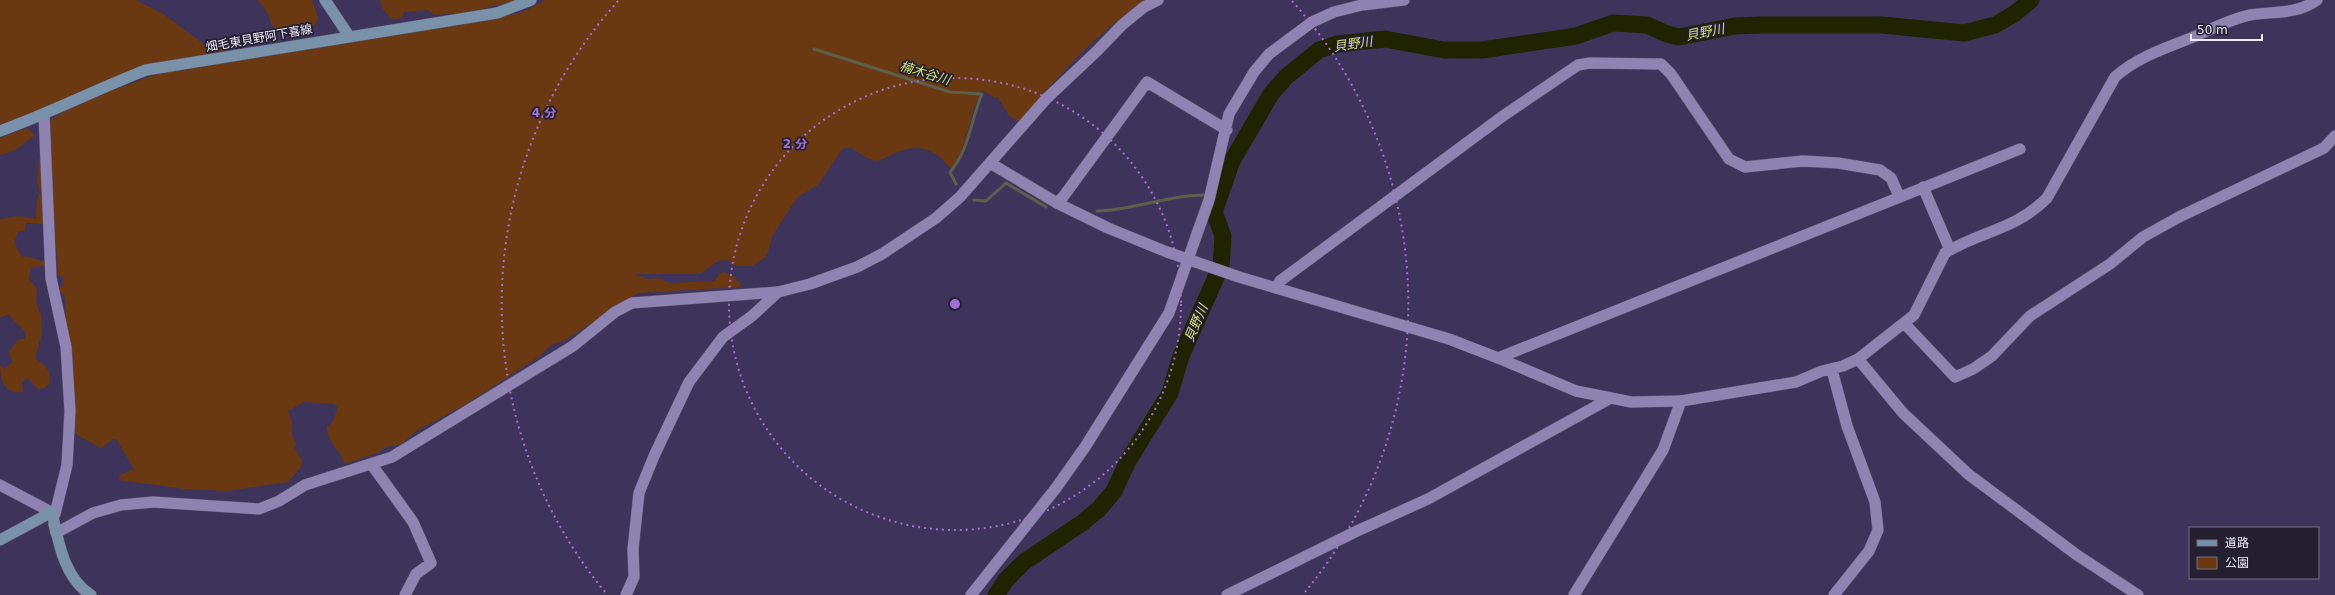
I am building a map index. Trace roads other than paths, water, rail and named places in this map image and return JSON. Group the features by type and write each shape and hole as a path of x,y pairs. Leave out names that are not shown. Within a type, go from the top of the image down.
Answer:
{"main road":[{"path":"325,0 350,36"},
{"name":"畑毛東貝野阿下喜線","path":"0,131 44,115 92,91 146,70 497,13 531,0"},
{"path":"0,540 52,512 57,538 72,576 79,588 91,595"}],"street":[{"path":"52,512 56,533 93,513 121,505 153,502 259,509 278,501 305,485 372,465 392,457 573,346 615,312 632,302 778,292 824,279 857,267 882,254 936,218 960,197 1046,99 1122,25 1144,7 1158,0"},
{"path":"971,595 1056,488 1094,434 1169,313 1210,195 1227,130 1229,114 1254,72 1270,54 1287,39 1312,22 1334,12 1362,5 1404,0"},
{"path":"990,163 1057,203 1108,228 1240,278 1449,339 1576,391 1609,399 1637,402 1681,401 1796,382 1822,371 1832,370 1858,359 1914,315 1930,279 1946,253 2004,228 2032,213 2047,198 2114,77 2122,70 2137,60 2224,24 2249,16 2293,11 2307,7 2317,0"},
{"path":"1276,288 1280,281 1503,116 1578,66 1590,63 1661,64 1671,74 1729,159 1745,167 1802,161 1838,163 1880,170 1891,178 1899,196"},
{"path":"1057,203 1063,197 1147,82 1227,130"},
{"path":"0,485 55,514 67,465 70,411 66,347 51,278 44,115"},
{"path":"1904,323 1955,377 1973,369 1992,356 2030,316 2110,264 2143,238 2179,217 2324,148 2335,136"},
{"path":"1498,358 1899,196 2020,149"},
{"path":"1923,187 1950,250"},
{"path":"633,595 636,585 634,578 633,542 639,493 654,456 689,382 723,337 752,316 778,292"},
{"path":"1858,359 1903,413 1968,474 2077,555 2138,595"},
{"path":"1832,370 1847,426 1875,502 1878,530 1869,551 1834,595"},
{"path":"1227,595 1357,531 1428,499 1609,399"},
{"path":"1574,595 1663,450 1681,401"},
{"path":"372,465 413,522 431,563 424,566 416,574 405,595"},
{"path":"626,595 634,578"}],"waterway":[{"name":"貝野川","path":"996,595 1006,580 1024,562 1082,523 1099,509 1114,491 1128,461 1170,393 1181,356 1221,266 1223,236 1214,212 1232,161 1271,94 1286,77 1319,50 1337,44 1385,39 1444,50 1482,50 1576,36 1613,23 1647,25 1667,34 1679,37 1735,26 1759,25 1882,25 1964,33 1995,25 2014,14 2031,0"},
{"name":"楠木谷川","path":"814,49 950,92 982,94 966,145 950,172 956,184"},
{"name":"楠木谷川","path":"974,200 986,201 1006,183 1046,207"},
{"name":"楠木谷川","path":"1097,211 1125,208 1166,199 1194,195 1208,195"},
{"name":"楠木谷川","path":"1214,195 1220,195"}]}
